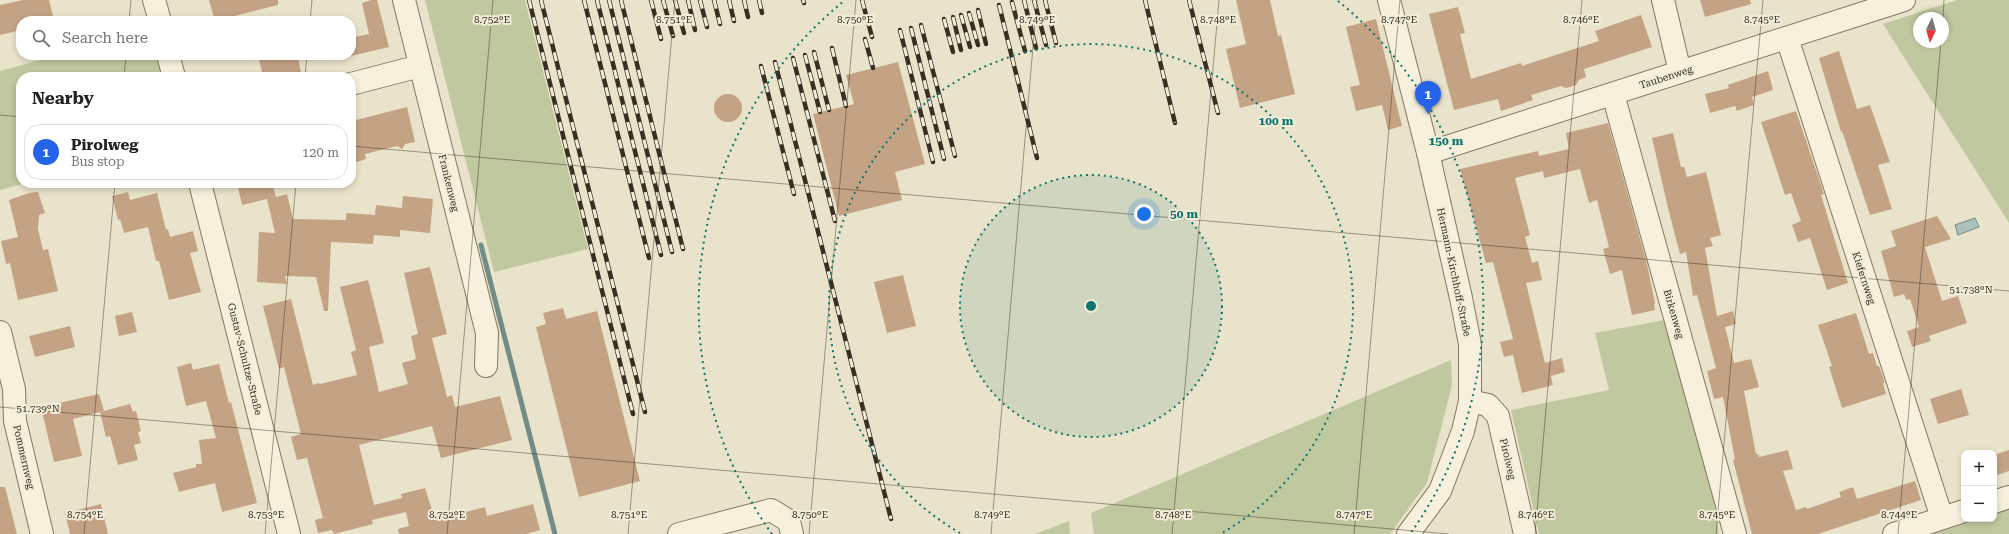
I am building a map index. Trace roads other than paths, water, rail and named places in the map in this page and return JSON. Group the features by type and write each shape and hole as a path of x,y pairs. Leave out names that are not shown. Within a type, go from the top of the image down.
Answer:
{"street":[{"path":"154,0 159,16"},
{"name":"Frankenweg","path":"404,0 487,333 486,366"},
{"name":"Hermann-Kirchhoff-Straße","path":"1389,0 1428,153 1470,344 1470,401 1462,431 1440,491 1408,534"},
{"path":"1663,0 1680,72"},
{"name":"Taubenweg","path":"1428,153 1904,0"},
{"name":"Kiefernweg","path":"1787,38 1942,518"},
{"path":"169,60 173,72"},
{"path":"356,83 420,66"},
{"name":"Birkenweg","path":"1613,94 1735,534"},
{"name":"Gustav-Schultze-Straße","path":"201,188 289,534"},
{"name":"Pommernweg","path":"0,332 14,389 15,421 42,534"},
{"name":"Pirolweg","path":"1470,401 1488,405 1498,416 1524,534"},
{"path":"1997,501 2009,497"},
{"path":"679,534 771,510 789,521 792,534"},
{"path":"1894,534 1961,512"}],"waterway":[{"path":"481,245 555,534"}],"railway":[{"path":"529,0 633,414"},
{"path":"541,0 645,412"},
{"path":"584,0 649,258"},
{"path":"597,0 661,255"},
{"path":"609,0 672,252"},
{"path":"621,0 683,249"},
{"path":"651,0 661,39"},
{"path":"663,0 673,36"},
{"path":"675,0 684,33"},
{"path":"688,0 695,30"},
{"path":"700,0 707,27"},
{"path":"714,0 720,24"},
{"path":"729,0 734,21"},
{"path":"744,0 748,17"},
{"path":"759,0 762,13"},
{"path":"862,0 872,37"},
{"path":"1024,0 1036,48"},
{"path":"1034,0 1046,45"},
{"path":"1045,0 1056,43"},
{"path":"1145,0 1175,123"},
{"path":"1189,0 1218,113"},
{"path":"1012,2 1025,51"},
{"path":"999,5 1037,158"},
{"path":"978,10 986,44"},
{"path":"969,13 978,45"},
{"path":"961,15 970,47"},
{"path":"953,17 961,50"},
{"path":"944,19 953,52"},
{"path":"921,25 955,156"},
{"path":"911,28 944,159"},
{"path":"900,30 933,162"},
{"path":"865,39 873,68"},
{"path":"832,48 846,106"},
{"path":"814,52 829,110"},
{"path":"805,55 820,112"},
{"path":"793,58 835,221"},
{"path":"775,62 891,519"},
{"path":"761,66 794,194"}],"place":[{"name":"Pirolweg","path":"1428,114"}]}
